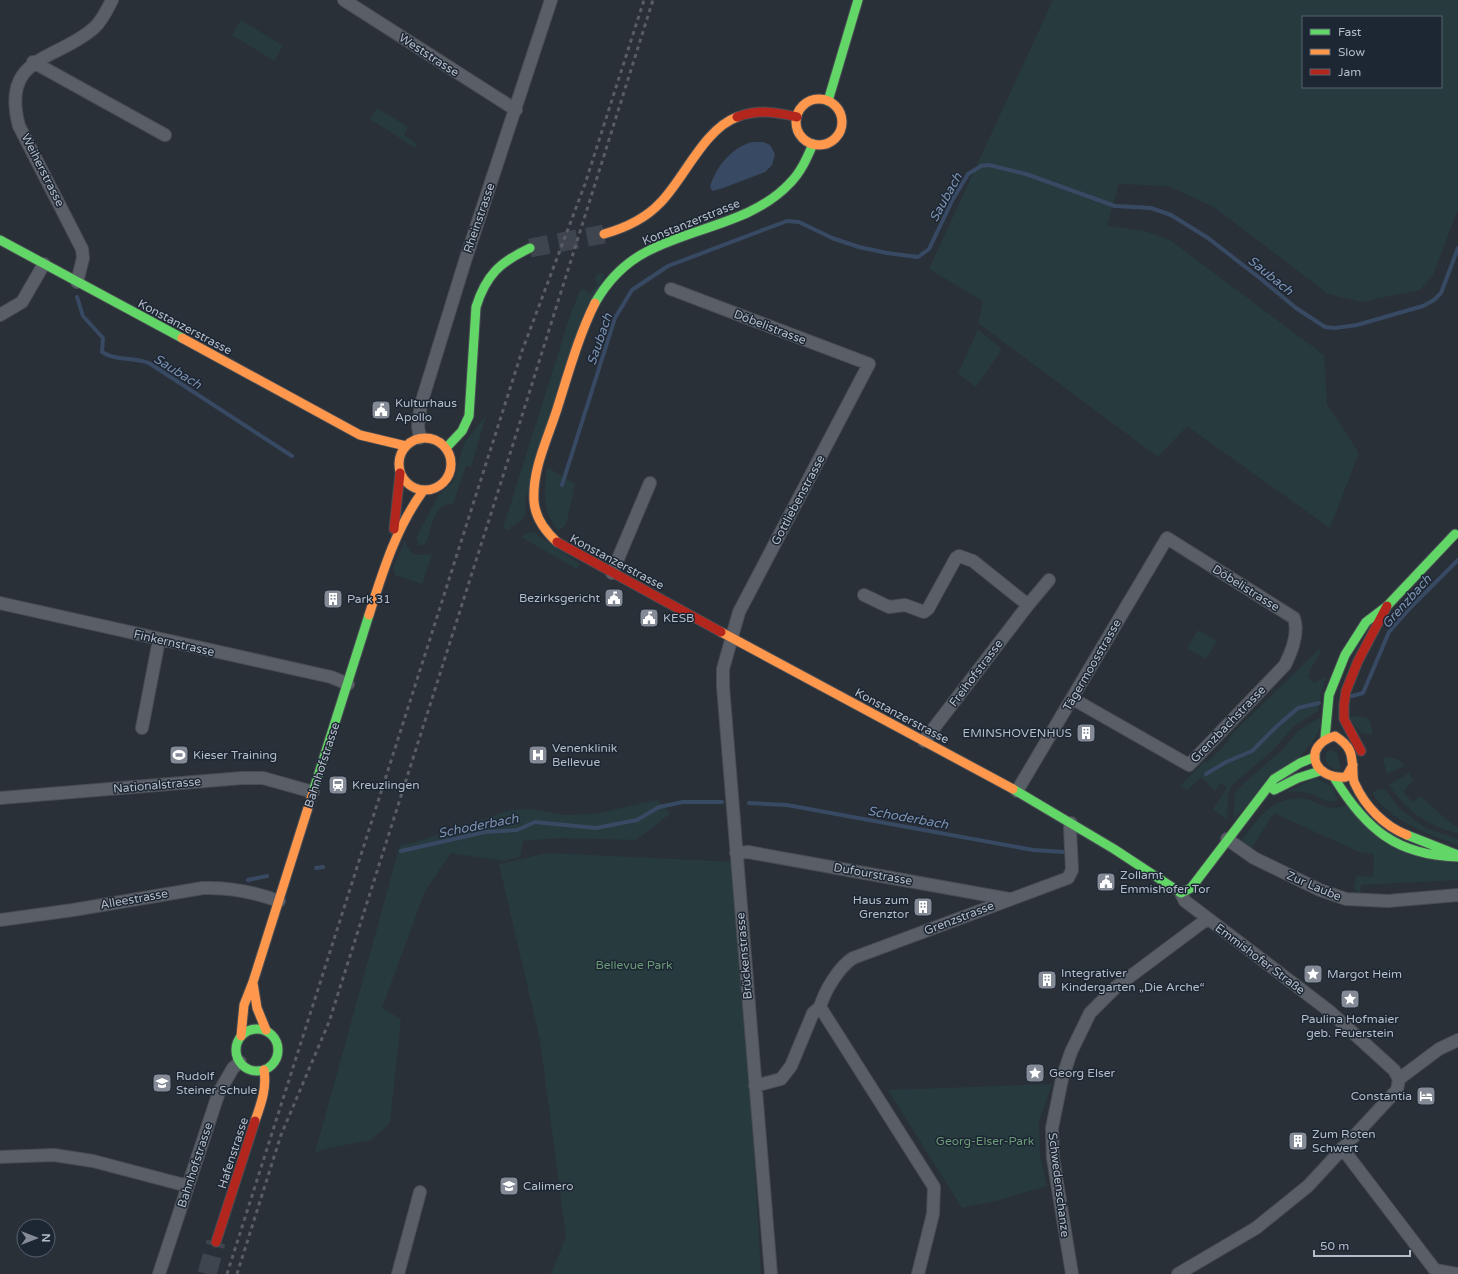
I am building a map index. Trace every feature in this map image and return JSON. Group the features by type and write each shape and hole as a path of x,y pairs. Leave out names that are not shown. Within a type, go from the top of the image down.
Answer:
{"main road":[{"path":"828,100 858,0"},
{"path":"812,100 828,100 834,104 841,116 840,131 829,142 813,144 802,136 798,130 797,117 800,110 812,100"},
{"name":"Konstanzerstrasse","path":"604,234 621,229 640,220 655,208 670,193 716,129 732,118 762,110 781,112 797,117"},
{"name":"Konstanzerstrasse","path":"813,144 810,153 798,175 778,195 754,209 643,254 617,274 594,306 580,339 541,460 536,480 534,501 539,520 556,542 1017,791 1114,849"},
{"name":"Konstanzerstrasse","path":"0,240 360,434 394,445 406,446"},
{"path":"446,448 462,431 469,416 476,307 480,292 488,278 499,265 512,256 530,248"},
{"name":"Konstanzerstrasse","path":"360,434 367,445 373,448"},
{"path":"390,459 400,470 407,483 417,490 423,491 437,488 448,478 452,463 446,448 434,439 420,438 406,446 400,456 400,470"},
{"name":"Bahnhofstrasse","path":"391,548 400,470"},
{"name":"Bahnhofstrasse","path":"241,1036 244,1005 253,982 273,899 313,792 391,548 412,506 423,491"},
{"path":"1455,534 1406,584 1387,606 1366,622 1345,656 1329,695 1325,738 1317,748 1315,757 1320,771 1335,779 1342,792 1363,818 1381,835 1410,850 1426,856 1458,856"},
{"path":"1335,779 1346,777 1353,765 1363,761 1357,741 1345,721 1344,705 1347,690 1359,658 1376,630 1387,606"},
{"path":"1325,738 1335,736 1346,743 1351,753 1354,783 1369,807 1395,830 1411,835 1458,856"},
{"path":"1346,743 1357,741"},
{"path":"1181,893 1191,888 1227,839 1279,775 1300,763 1315,757"},
{"path":"1258,802 1277,788 1320,771"},
{"path":"1363,781 1366,792 1373,801 1411,835"},
{"name":"Emmishofer Straße","path":"1114,849 1181,893"},
{"name":"Bahnhofstrasse","path":"253,982 255,1005 260,1020 266,1030"},
{"path":"252,1029 266,1030 272,1035 278,1048 275,1061 264,1070 250,1070 240,1062 236,1049 241,1036 252,1029"},
{"name":"Hafenstrasse","path":"216,1242 263,1098 266,1081 264,1070"}],"street":[{"name":"Weiherstrasse","path":"77,282 83,258 82,249 19,126 13,107 14,87 18,78 32,62 95,28 112,0"},
{"name":"Weststrasse","path":"344,0 516,110"},
{"name":"Rheinstrasse","path":"420,438 418,426 421,404 465,261 551,0"},
{"path":"32,62 165,135"},
{"path":"0,315 22,302 44,264"},
{"name":"Döbelistrasse","path":"671,289 869,364"},
{"name":"Gottliebenstrasse","path":"732,638 739,612 869,364"},
{"path":"612,573 650,483"},
{"name":"Döbelistrasse","path":"1167,538 1294,618 1296,631 1291,655"},
{"name":"Tägermoosstrasse","path":"1017,791 1073,699 1167,538"},
{"path":"864,595 889,607 905,605 924,612 928,610 956,558 964,556 973,561 1028,605"},
{"name":"Freihofstrasse","path":"924,741 1028,605 1049,580"},
{"name":"Finkernstrasse","path":"0,603 159,640 331,677 348,684"},
{"name":"Brückenstrasse","path":"732,638 724,669 723,686 771,1274"},
{"path":"142,728 159,640"},
{"name":"Grenzbachstrasse","path":"1073,699 1189,765 1286,665 1291,655"},
{"name":"Nationalstrasse","path":"0,798 242,778 263,778 313,792"},
{"name":"Grenzstrasse","path":"755,1086 781,1079 791,1066 813,1014 820,1007 823,997 843,967 853,958 1009,899 1057,883 1071,874 1071,823"},
{"name":"Zur Laube","path":"1227,839 1254,858 1320,890 1346,899 1388,901 1458,895"},
{"name":"Dufourstrasse","path":"736,853 748,852 1009,899"},
{"name":"Alleestrasse","path":"0,920 73,910 203,888 234,889 273,899"},
{"name":"Emmishofer Straße","path":"1181,893 1185,901 1207,919 1328,1010 1386,1061 1394,1070 1399,1079"},
{"name":"Schwedenschanze","path":"1072,1274 1053,1158 1052,1128 1062,1079 1071,1052 1090,1013 1116,987 1207,919"},
{"path":"820,1007 934,1187 934,1214 918,1274"},
{"path":"1178,1274 1256,1228 1308,1186 1397,1090 1399,1079 1439,1049 1458,1040"},
{"name":"Bahnhofstrasse","path":"160,1274 219,1092 233,1068 240,1062"},
{"path":"1342,1148 1433,1272 1458,1274"},
{"path":"0,1157 54,1155 93,1161 188,1186"},
{"path":"398,1274 420,1192"}],"green space":[{"path":"1053,0 1458,0 1458,209 1433,275 1420,290 1361,302 1328,294 1214,207 1168,186 1119,184 1107,226 1145,231 1170,240 1324,355 1327,404 1359,453 1330,528 1187,426 1158,457 978,323 983,301 929,269"},
{"path":"241,20 283,46 274,61 232,35"},
{"path":"377,108 408,127 404,135 417,144 415,148 370,119"},
{"path":"599,273 604,274 525,501 526,508 524,516 508,530 503,528 571,313 581,288 590,294 598,284 595,278"},
{"path":"978,330 1002,349 976,387 958,373"},
{"path":"486,416 471,467 466,466 453,504 441,507 434,518 426,543 419,545 416,538 438,496 453,482 464,443"},
{"path":"547,467 575,484 566,525 560,530 558,530 553,523 546,508 545,484"},
{"path":"530,532 535,533 580,564 577,569 521,537"},
{"path":"405,540 409,550 412,553 419,555 432,554 422,584 395,575 393,568"},
{"path":"1198,630 1217,641 1206,659 1187,648"},
{"path":"1319,649 1321,651 1311,668 1308,677 1314,683 1326,677 1321,693 1318,711 1294,726 1272,751 1231,786 1228,795 1227,820 1213,809 1227,788 1221,783 1215,791 1201,777 1188,790 1180,786 1204,762 1206,763 1227,743 1231,735"},
{"path":"1355,716 1367,718 1371,723 1372,735 1360,732 1349,717"},
{"path":"1317,719 1322,719 1319,731 1311,744 1286,772 1234,818 1235,793 1240,787 1283,749 1298,731"},
{"path":"1331,750 1337,753 1341,769 1337,770 1328,766 1325,759 1327,752"},
{"path":"1387,757 1399,760 1404,766 1387,774 1383,759"},
{"path":"1409,773 1413,780 1403,792 1413,802 1420,796 1453,825 1458,827 1458,833 1427,822 1410,810 1396,794 1389,785"},
{"path":"1315,778 1332,786 1338,800 1326,801 1311,794 1301,792 1284,793"},
{"path":"1379,789 1385,790 1399,808 1425,828 1458,839 1458,846 1410,826 1389,812 1372,793"},
{"path":"1302,798 1334,808 1347,805 1458,865 1458,880 1361,885 1360,895 1354,888 1357,876 1373,877 1374,854 1359,852 1274,813 1251,849 1248,849 1240,843 1259,818 1273,806 1291,799"},
{"path":"657,800 670,814 636,840 559,838 523,841 520,857 503,861 451,853 425,891 382,1008 401,1019 390,1123 371,1140 324,1149 315,1153 400,845 416,842 508,811 530,809 565,815 594,814"},
{"name":"Bellevue Park","path":"547,853 737,862 761,1274 551,1274 566,1237 540,1040 499,864"},
{"name":"Georg-Elser-Park","path":"1052,1084 1039,1122 1040,1156 1047,1186 999,1200 962,1208 888,1090"}],"water":[{"path":"752,142 763,142 770,145 775,154 772,165 765,172 712,191 710,186 721,165 731,153"}],"waterway":[{"name":"Saubach","path":"562,485 615,318 632,290 668,266 787,221 799,222 832,238 859,247 887,253 918,257 929,249 953,199 968,174 981,166 989,165 1026,174 1115,206 1151,208 1171,215 1208,238 1296,308 1325,327 1335,328 1357,325 1423,306 1434,300 1441,293 1458,248"},
{"name":"Saubach","path":"77,297 83,316 103,338 102,352 113,357 149,363 292,456"},
{"name":"Grenzbach","path":"1352,696 1363,693 1389,632 1410,608 1458,560"},
{"name":"Grenzbach","path":"1206,774 1226,762 1252,751 1298,708 1319,703"},
{"name":"Schoderbach","path":"401,851 485,832 517,830 535,822 596,828 637,820 659,807 683,802 722,802"},
{"name":"Schoderbach","path":"749,803 787,805 1033,850 1064,852"},
{"name":"Schoderbach","path":"316,868 323,867"},
{"name":"Schoderbach","path":"248,880 267,876"}],"tunnel":[{"path":"530,248 604,234"},
{"path":"207,1274 216,1242"}],"railway":[{"path":"227,1274 522,351 585,184 644,0"},
{"path":"237,1274 281,1135 329,1022 653,0"}],"traffic: fast":[{"path":"828,101 858,0"},
{"path":"595,303 617,274 638,256 664,243 740,216 775,196 790,183 801,170 813,144"},
{"path":"0,240 182,338"},
{"path":"446,448 462,431 469,416 476,307 484,286 502,264 530,248"},
{"path":"1325,738 1329,695 1345,655 1366,622 1387,606 1455,534"},
{"path":"313,792 369,615"},
{"path":"1114,849 1181,893 1191,888 1274,779 1300,763 1315,757"},
{"path":"1274,790 1298,778 1320,771"},
{"path":"1335,779 1359,812 1371,825 1385,836 1400,845 1417,851 1457,857"},
{"path":"1013,789 1114,849"},
{"path":"1407,835 1458,855"},
{"path":"253,1029 261,1029 269,1032 275,1038 278,1050 275,1062 269,1068 261,1071 253,1071 245,1068 239,1062 236,1054 236,1046 239,1038 245,1032 253,1029"}],"traffic: slow":[{"path":"819,99 832,103 838,109 842,122 838,135 832,141 819,145 806,141 800,135 796,122 800,109 806,103 819,99"},
{"path":"604,234 620,229 648,214 654,209 669,193 704,143 725,123 737,117"},
{"path":"557,542 548,533 536,513 534,501 536,476 538,464 575,353 595,303"},
{"path":"182,338 360,435 406,446"},
{"path":"420,438 430,438 444,445 451,459 451,464 451,469 444,483 430,490 420,490 410,486 403,479 399,469 399,459 403,449 410,442 420,438"},
{"path":"369,615 391,550 405,520 423,491"},
{"path":"721,632 1013,789"},
{"path":"1353,765 1346,777 1334,776 1325,773 1319,768 1315,761 1315,754 1318,747 1325,740 1335,736 1344,743 1350,751 1353,765 1354,781 1364,800 1383,821 1407,835"},
{"path":"241,1036 244,1005 253,982 313,792"},
{"path":"253,983 257,1008 266,1030"},
{"path":"255,1121 264,1090 264,1070"}],"traffic: jam":[{"path":"737,117 745,114 760,112 797,117"},
{"path":"394,529 400,473"},
{"path":"557,542 721,632"},
{"path":"1361,751 1344,719 1346,691 1358,661 1387,606"},
{"path":"216,1242 255,1121"}],"place":[{"name":"Kulturhaus Apollo","path":"381,410"},
{"name":"Bezirksgericht","path":"614,598"},
{"name":"Park 31","path":"333,599"},
{"name":"KESB","path":"649,618"},
{"name":"EMINSHOVENHUS","path":"1086,733"},
{"name":"Kieser Training","path":"179,755"},
{"name":"Venenklinik Bellevue","path":"538,755"},
{"name":"Kreuzlingen","path":"338,785"},
{"name":"Zollamt Emmishofer Tor","path":"1106,882"},
{"name":"Haus zum Grenztor","path":"923,907"},
{"name":"Margot Heim","path":"1313,974"},
{"name":"Integrativer Kindergarten „Die Arche“","path":"1047,980"},
{"name":"Paulina Hofmaier geb. Feuerstein","path":"1350,999"},
{"name":"Georg Elser","path":"1035,1073"},
{"name":"Rudolf Steiner Schule","path":"162,1083"},
{"name":"Constantia","path":"1426,1096"},
{"name":"Zum Roten Schwert","path":"1298,1141"},
{"name":"Calimero","path":"509,1186"}]}
